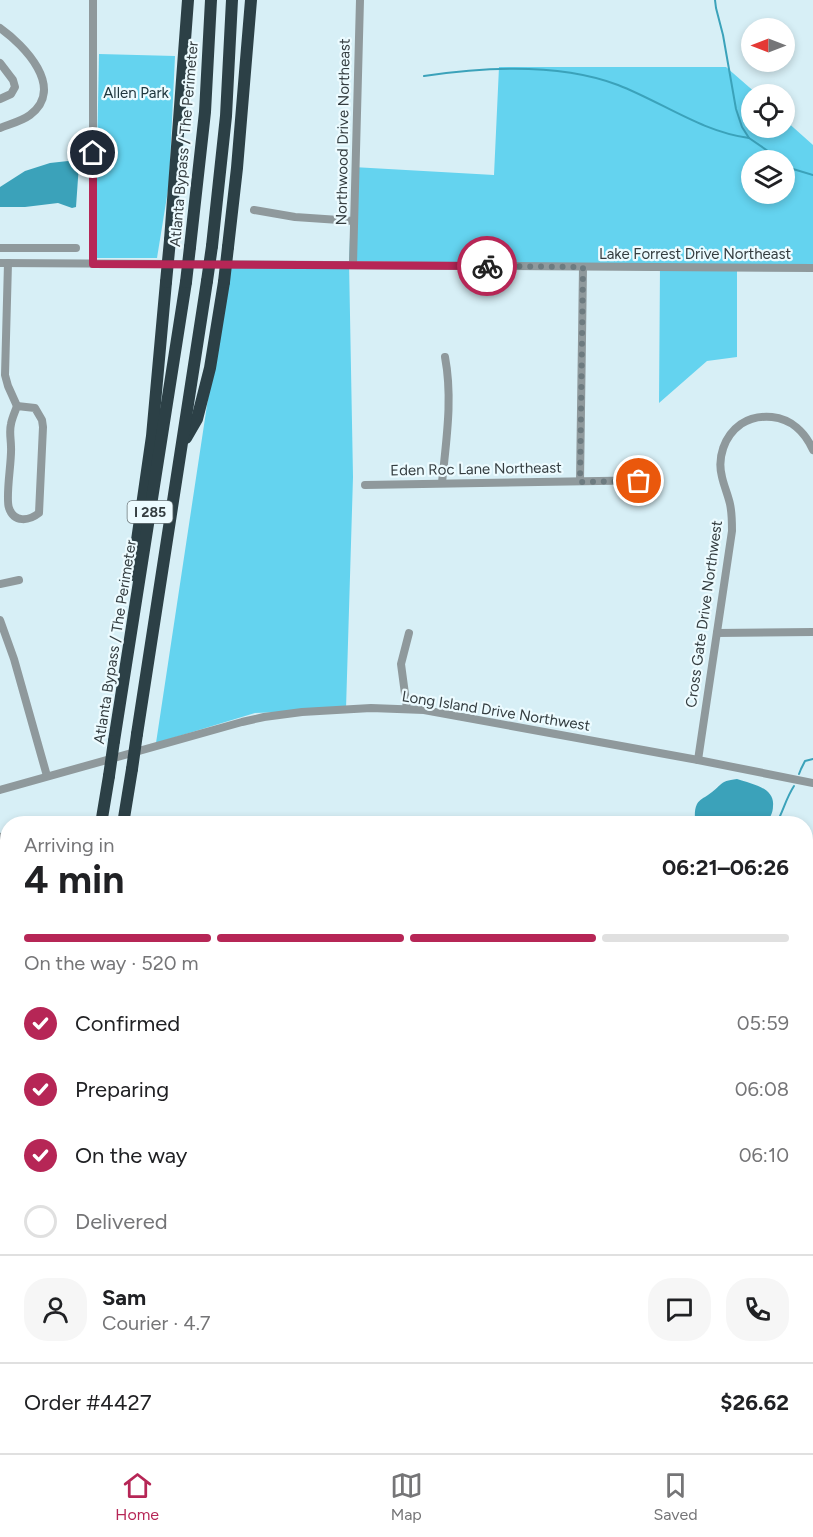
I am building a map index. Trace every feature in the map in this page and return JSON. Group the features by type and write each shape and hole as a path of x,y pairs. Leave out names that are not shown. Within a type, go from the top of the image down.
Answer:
{"highway":[{"path":"127,658 129,592 152,436 170,240 188,0"},
{"name":"Atlanta Bypass / The Perimeter","path":"102,816 186,282 205,112 211,0"},
{"name":"I 285","path":"124,816 212,246 226,116 232,0"},
{"path":"182,444 197,419 210,368 224,282 237,168 251,0"}],"street":[{"path":"93,0 93,264"},
{"name":"Northwood Drive Northeast","path":"353,264 360,0"},
{"path":"0,28 38,67 44,86 41,100 35,110 27,117 0,128"},
{"path":"0,63 13,80 15,87 11,94 0,99"},
{"path":"254,210 295,217 354,221"},
{"path":"0,248 75,248"},
{"path":"4,263 5,375 16,404 11,424 8,504 12,514 27,519 39,513 43,427 35,408 16,404"},
{"name":"Lake Forrest Drive Northeast","path":"4,263 813,268"},
{"path":"580,482 583,267"},
{"path":"442,483 450,398 445,357"},
{"name":"Cross Gate Drive Northwest","path":"698,760 732,531 730,507 720,468 725,443 733,431 745,422 767,416 783,419 795,426 805,436 813,450"},
{"name":"Eden Roc Lane Northeast","path":"365,485 659,480"},
{"path":"0,584 19,580"},
{"path":"0,620 14,659 47,776"},
{"path":"717,633 813,632"},
{"path":"407,709 401,664 409,633"},
{"name":"Long Island Drive Northwest","path":"0,790 264,717 371,708 424,710 813,783"}],"green space":[{"name":"Allen Park","path":"99,54 175,56 169,184 157,258 95,258"},
{"path":"499,67 726,67 746,84 741,84 741,138 795,138 795,129 813,145 813,268 737,267 737,357 707,361 659,403 660,266 349,261 353,167 494,175"},
{"path":"349,261 353,477 346,709 255,713 156,743 228,266"}],"shaded area":[{"path":"77,160 79,164 76,207 72,208 58,203 0,207 0,187 25,171 50,163"},
{"path":"737,779 766,790 773,800 771,816 695,816 695,809 699,801 723,783"}],"waterway":[{"path":"715,0 736,109 742,127 749,138 766,150"},
{"path":"424,76 497,69 572,73 618,85 698,123 741,137"},
{"path":"795,170 813,175"},
{"path":"799,774 805,761 813,759"},
{"path":"780,816 794,786"}],"way so far":[{"path":"487,266 583,267 580,482 639,481"}],"route":[{"path":"93,153 93,264 487,266"}]}
